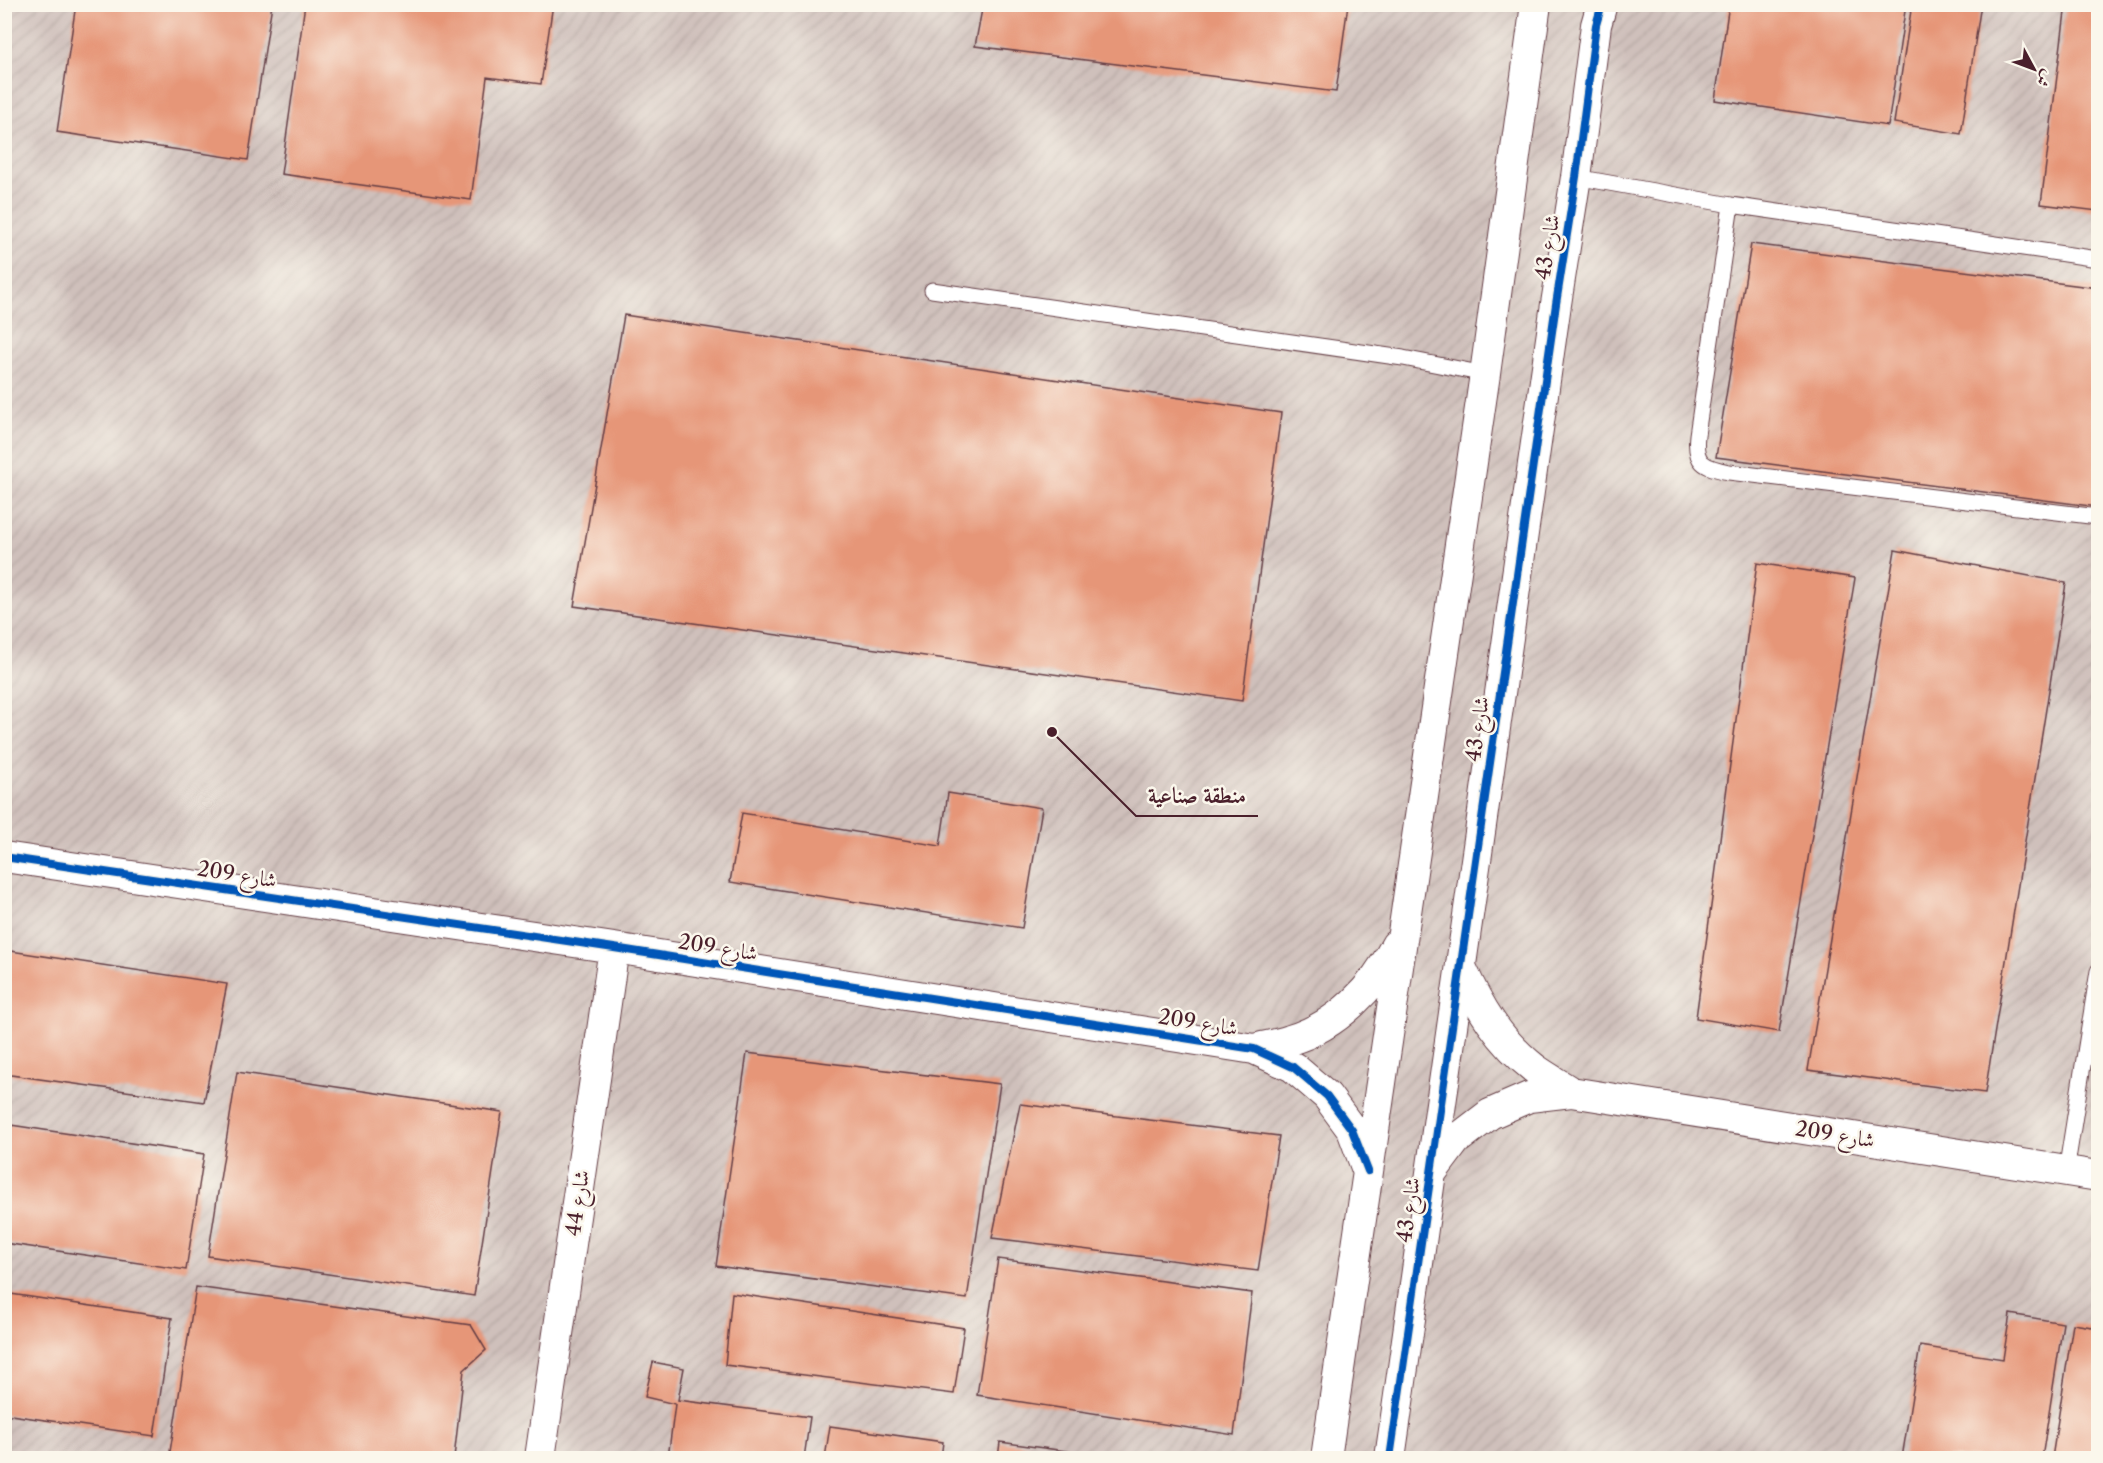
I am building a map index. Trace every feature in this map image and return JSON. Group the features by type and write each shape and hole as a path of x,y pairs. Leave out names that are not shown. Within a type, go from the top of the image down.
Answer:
{"street":[{"name":"شارع 43","path":"1326,1458 1485,374 1536,4"},
{"name":"شارع 43","path":"1390,1458 1576,177 1596,25 1602,4"},
{"name":"شارع 209","path":"4,857 614,948 1254,1049 1293,1068 1327,1096 1352,1130 1368,1171"},
{"name":"شارع 209","path":"1254,1049 1292,1040 1328,1022 1359,998 1384,968 1402,933"},
{"name":"شارع 44","path":"540,1458 614,948"},
{"name":"شارع 209","path":"1461,967 1479,1005 1504,1040 1534,1069 1571,1092"},
{"name":"شارع 209","path":"1431,1173 1456,1140 1490,1114 1529,1097 1571,1092 2098,1176"}],"lane":[{"path":"1576,177 1731,205 2098,258"},
{"path":"1731,205 1695,451 1701,462 1714,469 1729,472 2098,517"},
{"path":"932,290 1403,358 1485,374"},
{"path":"2066,1172 2098,971"}],"shaded area":[{"path":"5,5 2098,5 2098,1458 5,1458"}],"building":[{"path":"76,4 272,4 248,160 57,132"},
{"path":"305,4 553,4 541,84 487,77 471,200 281,174"},
{"path":"983,4 1348,4 1336,92 975,46"},
{"path":"1729,4 1906,4 1888,126 1715,100"},
{"path":"1912,4 1981,4 1961,134 1894,123"},
{"path":"2066,4 2098,4 2098,211 2041,204"},
{"path":"1751,244 2098,288 2098,507 1716,457"},
{"path":"624,315 1281,413 1242,701 574,606"},
{"path":"1895,550 2066,583 1985,1093 1808,1070"},
{"path":"1757,563 1855,578 1779,1032 1696,1018"},
{"path":"948,793 1042,808 1022,928 730,882 742,813 940,846"},
{"path":"4,950 227,984 204,1102 4,1074"},
{"path":"747,1053 1000,1084 967,1299 716,1266"},
{"path":"237,1072 502,1112 474,1296 208,1256"},
{"path":"1020,1104 1279,1136 1258,1271 992,1238"},
{"path":"4,1124 204,1154 186,1270 4,1243"},
{"path":"998,1259 1252,1293 1234,1435 977,1395"},
{"path":"196,1287 471,1325 486,1350 464,1370 454,1458 169,1458"},
{"path":"4,1293 172,1318 154,1436 4,1414"},
{"path":"732,1293 964,1328 954,1394 725,1365"},
{"path":"2010,1314 2063,1323 2042,1458 1902,1458 1920,1346 2003,1359"},
{"path":"2073,1324 2098,1328 2098,1458 2052,1458"},
{"path":"653,1362 684,1368 678,1400 810,1417 804,1458 668,1458 675,1404 645,1397"},
{"path":"830,1426 943,1442 941,1458 825,1458"},
{"path":"1000,1442 1109,1457 1109,1458 998,1458"}],"cycle path":[{"path":"1390,1458 1576,177 1596,25 1602,4"},
{"path":"4,857 614,948 1254,1049 1293,1067 1327,1096 1352,1130 1368,1171"}],"place":[{"name":"منطقة صناعية","path":"1052,732"}]}
